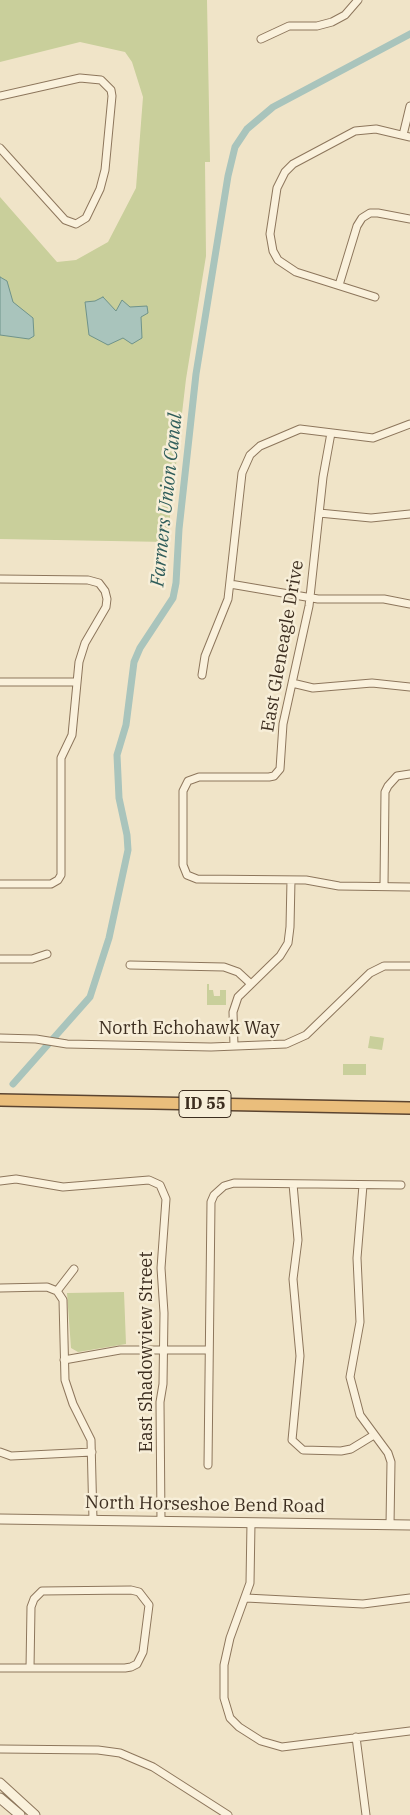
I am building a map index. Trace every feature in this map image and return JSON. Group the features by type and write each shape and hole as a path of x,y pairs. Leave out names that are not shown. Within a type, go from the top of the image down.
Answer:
{"highway":[{"name":"ID 55","path":"0,1100 410,1108"}],"street":[{"path":"261,39 289,26 317,26 332,22 345,14 358,0"},
{"path":"0,96 80,78 94,78 107,85 112,96 105,170 100,189 86,218 76,224 64,220 0,148"},
{"path":"375,296 296,272 278,260 273,251 270,234 277,188 285,172 293,164 356,131 376,130 406,136 410,106"},
{"path":"339,285 357,226 362,218 370,213 378,212 410,219"},
{"path":"202,675 205,656 224,613 230,584 242,473 250,455 260,446 300,429 373,438 410,424"},
{"name":"East Gleneagle Drive","path":"291,880 197,879 187,875 182,865 183,791 188,780 199,776 269,777 278,774 281,764 283,724 310,598 319,513 331,433"},
{"path":"319,513 371,518 410,514"},
{"path":"0,579 88,580 99,583 105,591 106,607 85,643 79,662 76,682 77,699 72,735 61,758 59,770 63,869 58,880 51,884 0,884"},
{"path":"230,584 310,598 331,600 376,599 410,604"},
{"path":"0,682 76,682"},
{"path":"292,684 313,688 372,683 410,687"},
{"path":"384,886 385,792 392,781 404,774 410,774"},
{"path":"234,1046 235,1004 251,984 280,956 288,943 291,880 339,886 410,887"},
{"path":"0,959 32,959 47,954"},
{"path":"130,965 224,967 238,972 251,984"},
{"name":"North Echohawk Way","path":"0,1038 54,1042 234,1046 293,1043 306,1035 370,972 384,966 410,966"},
{"name":"East Shadowview Street","path":"0,1181 16,1179 63,1187 149,1180 160,1185 166,1199 161,1268 164,1350 160,1402 161,1521"},
{"path":"208,1465 211,1202 218,1190 234,1183 400,1185"},
{"path":"293,1184 298,1240 293,1279 300,1376 291,1435 295,1444 303,1450 341,1451 351,1449 374,1436"},
{"path":"362,1184 357,1258 360,1322 350,1377 360,1415 374,1436 388,1452 391,1462 390,1525"},
{"path":"57,1291 74,1270"},
{"path":"0,1288 47,1287 57,1291 63,1300 65,1380 73,1404 91,1440 93,1520"},
{"path":"64,1360 120,1350 210,1350"},
{"path":"0,1452 11,1456 92,1452"},
{"name":"North Horseshoe Bend Road","path":"0,1519 410,1525"},
{"path":"252,1523 251,1575 246,1598 226,1651 225,1708 230,1718 239,1727 261,1741 282,1747 410,1731"},
{"path":"0,1668 30,1668 125,1668 137,1664 143,1652 150,1612 149,1604 139,1592 131,1590 50,1590 38,1594 31,1607 30,1668"},
{"path":"246,1598 363,1604 410,1598"},
{"path":"356,1737 366,1815"},
{"path":"0,1749 98,1750 132,1756 153,1766 228,1815"},
{"path":"0,1783 35,1815"},
{"path":"0,1798 20,1815"}],"green space":[{"path":"0,0 207,0 210,162 205,162 206,256 186,379 167,542 0,539 0,197 57,262 76,260 108,242 136,188 143,97 132,62 125,52 80,42 0,62"},
{"path":"207,984 209,984 209,990 213,990 214,996 220,996 220,990 226,990 226,1005 207,1005"},
{"path":"370,1036 384,1038 382,1050 368,1048"},
{"path":"343,1064 366,1064 366,1075 343,1075"},
{"path":"124,1292 126,1344 78,1352 71,1348 67,1293"}],"water":[{"path":"0,277 7,281 13,302 33,318 34,336 29,339 0,335"},
{"path":"103,297 116,311 122,300 130,307 147,306 148,313 141,317 142,338 132,344 123,338 108,345 89,335 85,302 95,301"}],"waterway":[{"name":"Farmers Union Canal","path":"13,1084 90,997 109,938 128,850 127,835 119,798 117,755 126,725 134,662 140,648 173,598 176,583 179,529 196,374 228,176 235,147 247,129 273,107 410,34"}]}
